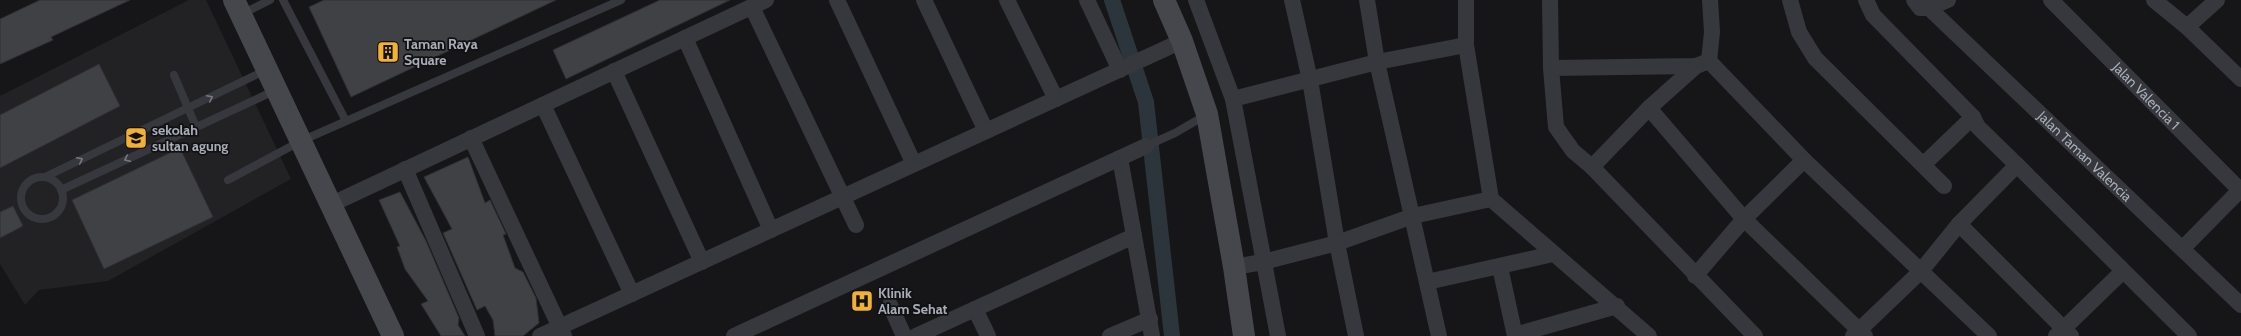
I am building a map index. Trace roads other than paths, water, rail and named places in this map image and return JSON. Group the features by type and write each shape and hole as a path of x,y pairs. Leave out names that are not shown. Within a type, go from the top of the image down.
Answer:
{"street":[{"path":"332,204 766,0"},
{"path":"837,0 914,164"},
{"path":"924,0 986,131"},
{"path":"1007,0 1056,100"},
{"path":"1087,0 1123,69"},
{"path":"1164,0 1182,41 1207,114 1234,267 1244,336"},
{"path":"1196,0 1233,99 1278,336"},
{"path":"1367,0 1377,62 1439,336"},
{"path":"1460,0 1491,199 1553,254 1617,306 1649,336"},
{"path":"1464,18 1466,0"},
{"path":"1550,0 1551,68 1556,127 1573,150 1592,167 1695,276 1755,336"},
{"path":"1592,167 1648,108 1703,64 1712,32 1710,0"},
{"path":"1790,0 1799,32 1815,58 1944,186"},
{"path":"1866,0 1873,15 1973,117 1978,127 2189,336"},
{"name":"Jalan Taman Valencia","path":"1914,0 1920,8 1929,8 2183,248 2241,305"},
{"path":"1929,8 1948,0"},
{"name":"Jalan Valencia 1","path":"2051,0 2241,190"},
{"path":"2154,0 2187,27 2241,79"},
{"path":"1292,1 1310,80 1337,243 1356,336"},
{"path":"2187,27 2216,1"},
{"path":"237,7 332,204 393,336"},
{"path":"752,7 856,225"},
{"path":"685,38 771,230"},
{"path":"540,336 562,332 632,294 1182,41"},
{"path":"1233,99 1377,62 1466,45"},
{"path":"1551,68 1703,64 1989,336"},
{"path":"614,71 702,262"},
{"path":"543,105 632,294"},
{"path":"1648,108 1744,219 1858,334 1921,271 1959,224 2017,165"},
{"path":"1923,165 1973,117"},
{"path":"471,138 562,332"},
{"path":"734,336 1146,146"},
{"path":"1120,158 1152,336"},
{"path":"1695,276 1744,219 1804,160"},
{"path":"405,169 477,336"},
{"path":"2183,248 2241,190"},
{"path":"1234,267 1263,262 1337,243 1413,216 1491,199"},
{"path":"1959,224 2064,333 2123,271"},
{"path":"916,336 1134,236"},
{"path":"1427,282 1553,254"},
{"path":"1500,267 1515,335 1617,306"},
{"path":"890,306 904,336"},
{"path":"975,309 988,336"},
{"path":"1110,336 1150,319"}],"lane":[{"path":"237,7 270,0"},
{"path":"283,0 346,121"},
{"path":"228,180 301,141 621,0"},
{"path":"45,177 52,180 61,190 62,203 54,214 42,219 30,215 22,204 22,190 31,180 45,177 267,70"},
{"path":"174,75 187,109 196,127"},
{"path":"61,190 277,90"},
{"path":"1146,146 1175,133 1207,114"}],"waterway":[{"path":"1112,0 1146,102 1172,336"}],"place":[{"name":"Taman Raya Square","path":"388,52"},
{"name":"sekolah sultan agung","path":"136,138"},
{"name":"Klinik Alam Sehat","path":"862,301"}]}
